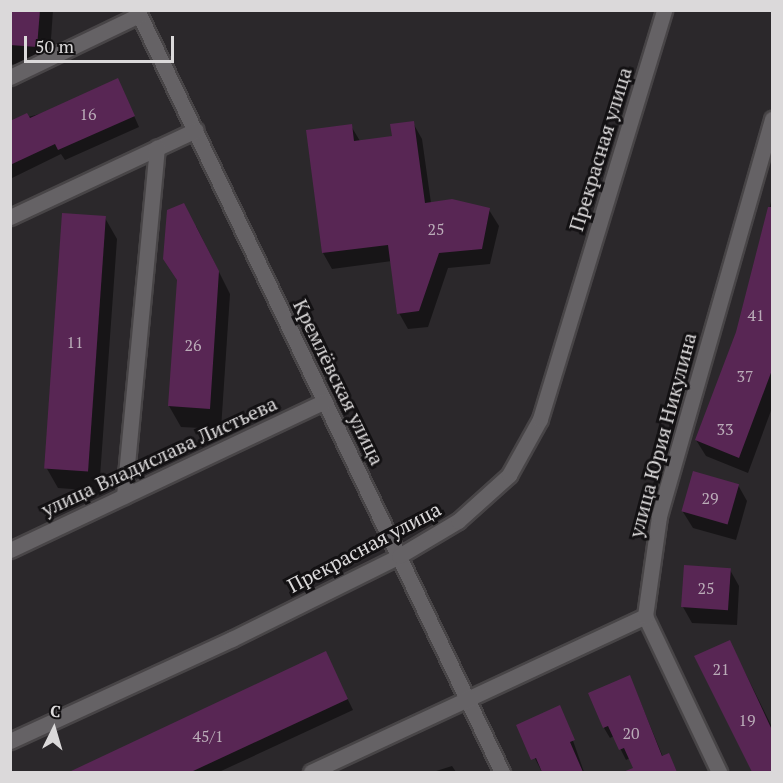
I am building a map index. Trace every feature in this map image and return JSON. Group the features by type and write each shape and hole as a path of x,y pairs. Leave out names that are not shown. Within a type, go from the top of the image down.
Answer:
{"street":[{"name":"Прекрасная улица","path":"10,741 232,639 399,556 458,521 509,475 540,419 664,10"},
{"name":"Кремлёвская улица","path":"138,13 502,772"},
{"path":"10,77 138,13"},
{"name":"улица Юрия Никулина","path":"645,616 658,516 772,119"},
{"path":"10,217 196,130"},
{"path":"124,496 157,148"},
{"name":"улица Владислава Листьева","path":"10,550 325,401"},
{"path":"311,772 645,616 719,772"}],"building":[{"path":"10,10 40,10 37,47 10,45"},
{"path":"118,78 135,116 58,150 55,144 10,165 10,121 27,113 30,118"},
{"path":"414,121 425,203 452,199 490,208 482,249 439,253 419,311 397,314 388,245 322,253 306,130 352,124 354,141 392,136 390,124"},
{"path":"184,203 219,271 210,409 168,406 177,280 163,259 167,210"},
{"path":"768,207 772,207 772,370 739,458 695,440 736,332"},
{"path":"62,213 106,216 88,471 44,468"},
{"path":"693,471 739,484 728,525 681,511"},
{"path":"684,565 731,568 728,610 681,607"},
{"path":"730,640 772,730 772,772 752,772 694,656"},
{"path":"326,651 348,699 191,772 69,772"},
{"path":"630,675 662,756 669,753 677,772 623,772 633,768 624,748 619,750 608,726 603,728 588,693"},
{"path":"560,705 575,740 570,742 583,772 542,772 536,758 531,760 516,725"}]}
